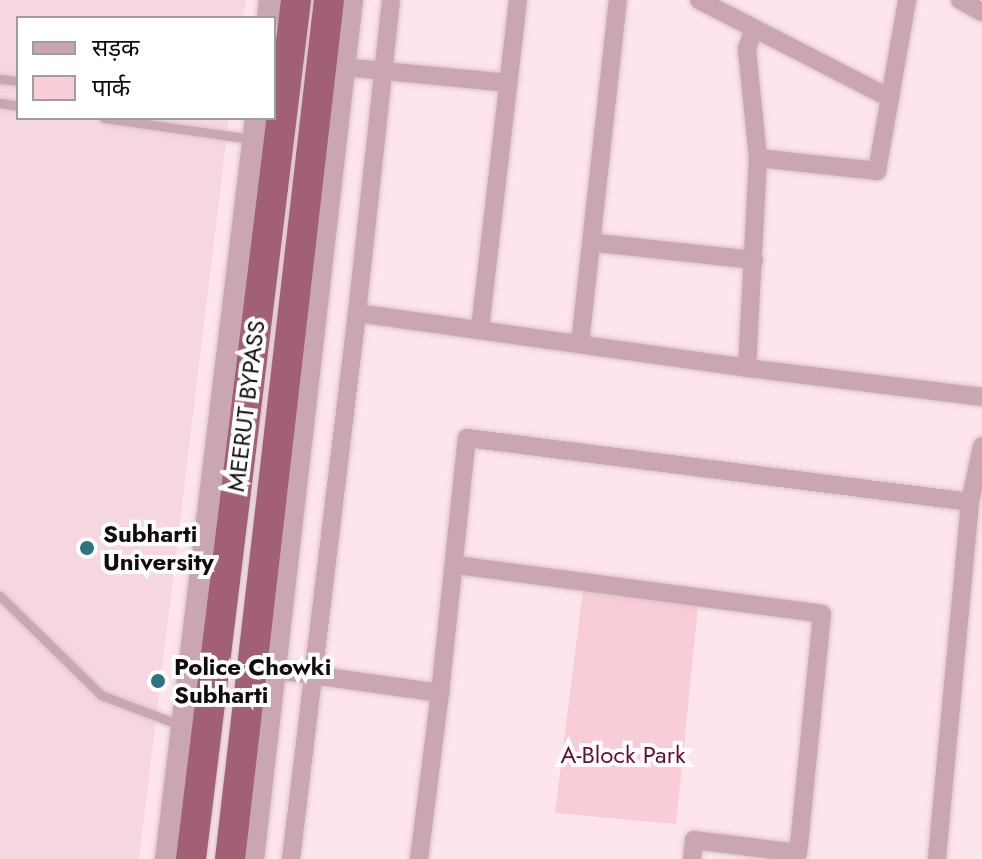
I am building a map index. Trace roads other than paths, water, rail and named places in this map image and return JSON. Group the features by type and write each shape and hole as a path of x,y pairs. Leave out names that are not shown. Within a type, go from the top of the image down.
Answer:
{"highway":[{"name":"MEERUT BYPASS","path":"276,91 296,0"},
{"name":"MEERUT BYPASS","path":"230,859 265,559 333,66 329,0"},
{"name":"MEERUT BYPASS","path":"191,859 195,727 228,554 268,127"},
{"path":"228,554 265,559"}],"street":[{"path":"253,859 277,670 333,66 352,0"},
{"path":"291,859 315,676 391,0"},
{"path":"480,328 518,0"},
{"path":"580,343 597,243 618,0"},
{"path":"699,0 890,98"},
{"path":"758,158 877,171 907,0"},
{"path":"960,0 982,12"},
{"path":"747,368 758,158 747,49 753,30"},
{"path":"333,66 508,83"},
{"name":"MEERUT BYPASS","path":"166,859 195,727 268,127"},
{"path":"597,243 754,260"},
{"path":"357,313 747,368 982,397"},
{"path":"419,859 457,565 467,438 970,502"},
{"path":"937,859 970,502 982,446"},
{"path":"457,565 822,614 798,853 694,840 692,859"},
{"path":"277,670 440,693"}],"lane":[{"path":"140,120 268,127"},
{"path":"0,596 101,695 195,727"}],"place":[{"name":"Subharti University","path":"87,548"},
{"name":"Police Chowki Subharti","path":"158,681"}],"park label":[{"name":"A-Block Park","path":"623,755"}]}
